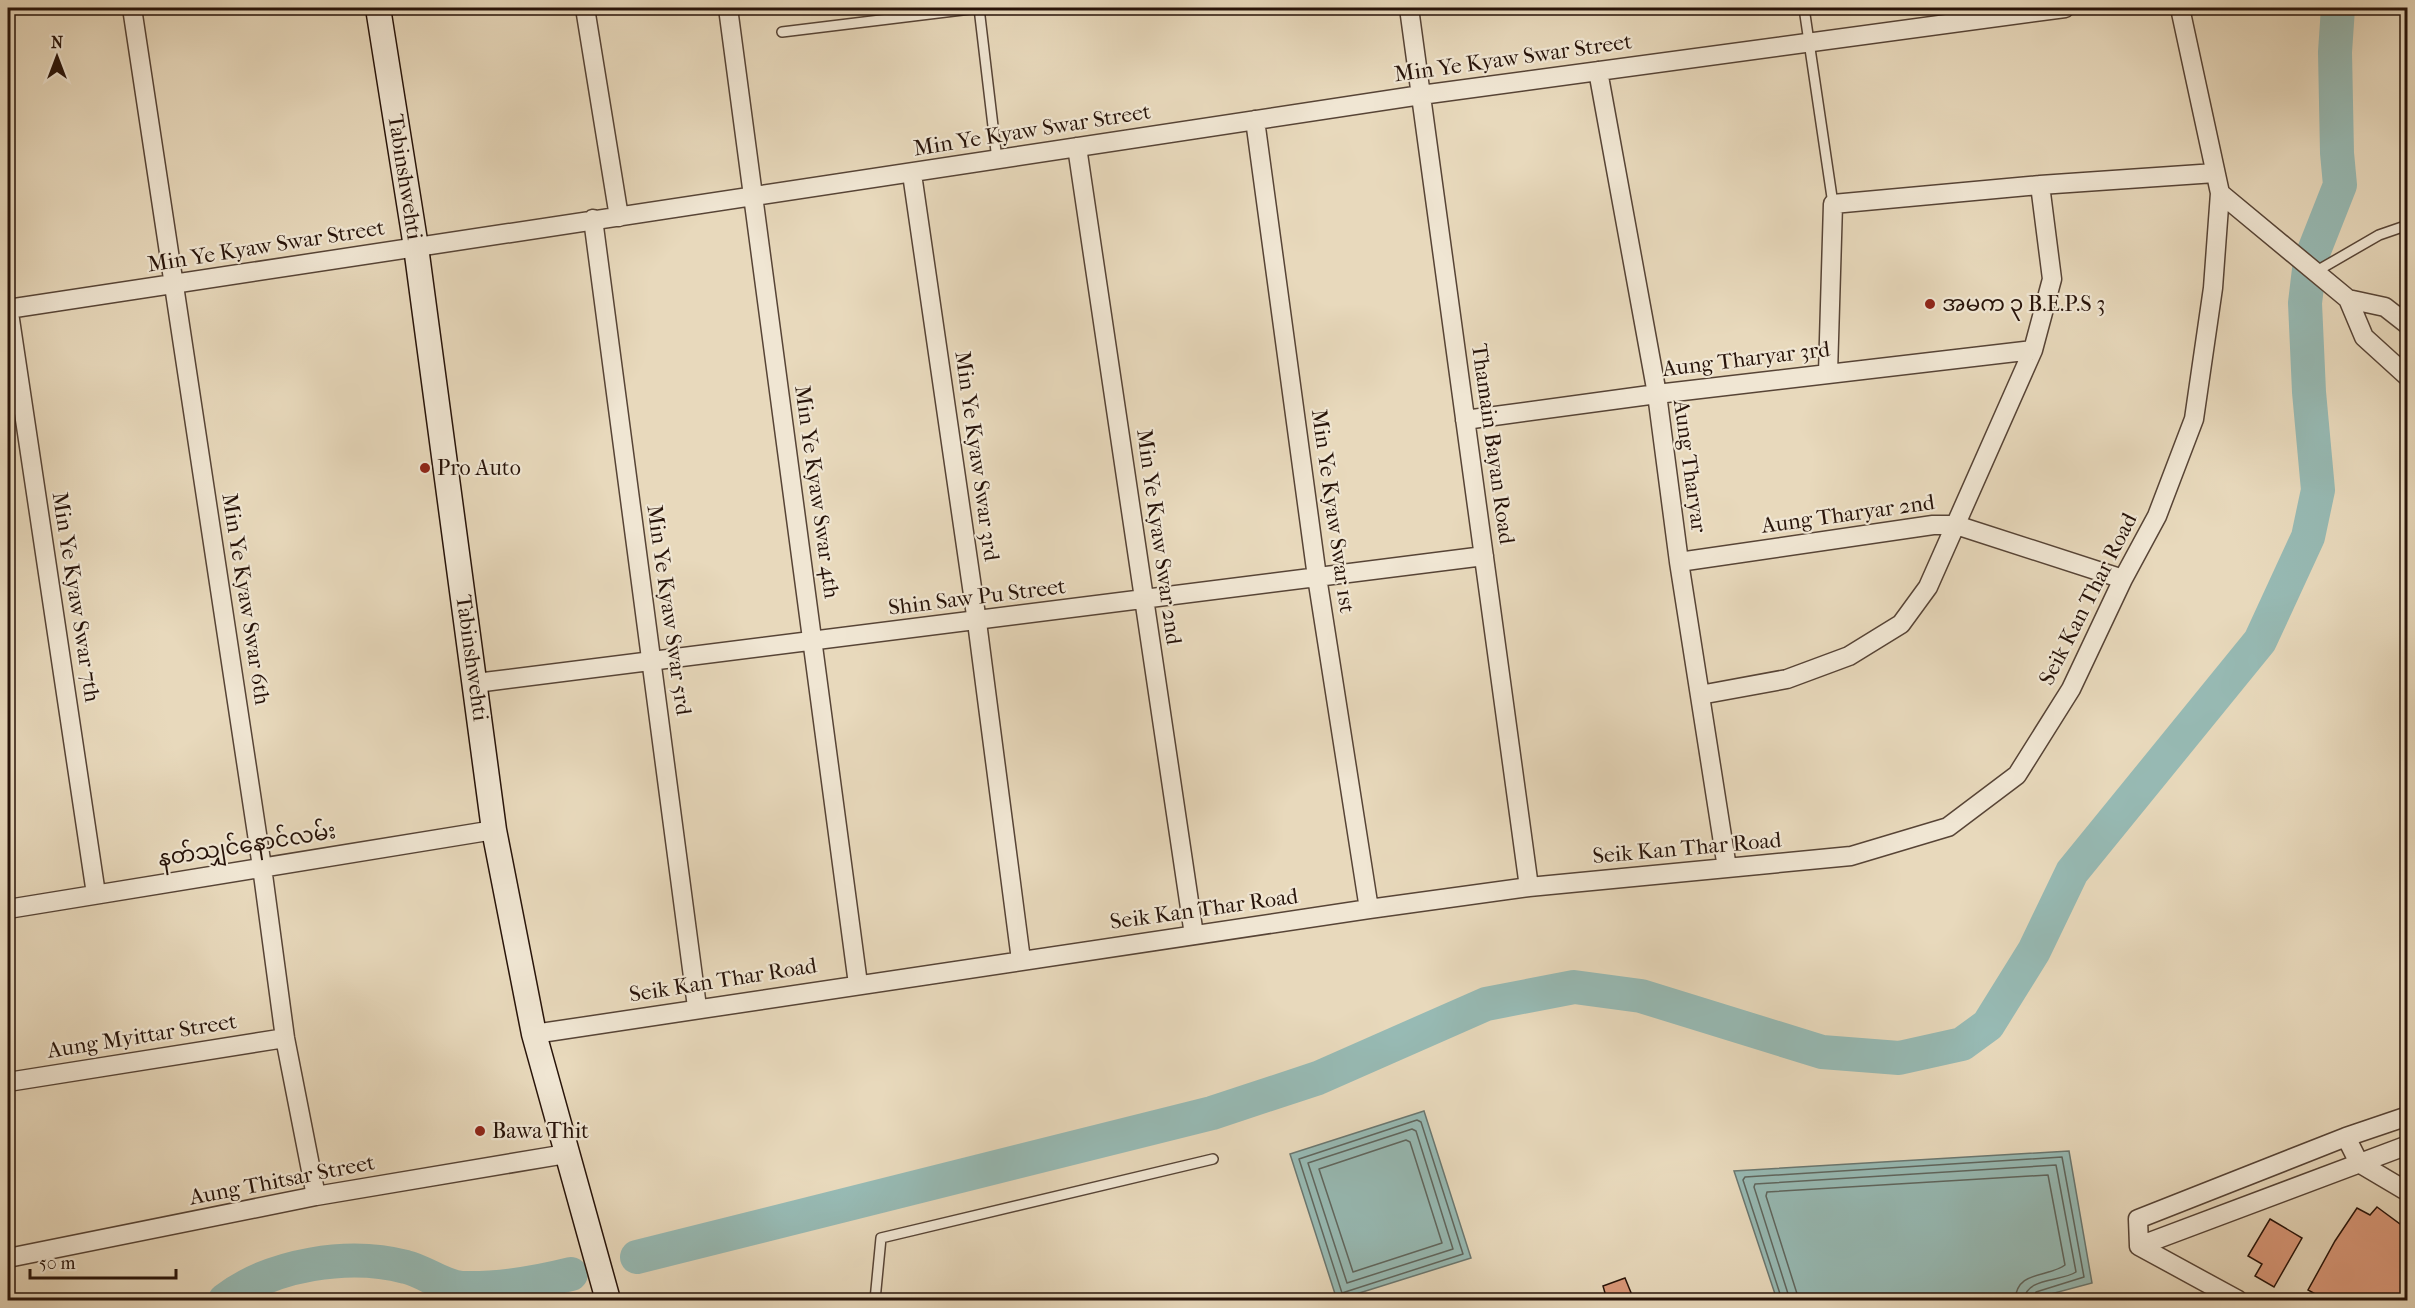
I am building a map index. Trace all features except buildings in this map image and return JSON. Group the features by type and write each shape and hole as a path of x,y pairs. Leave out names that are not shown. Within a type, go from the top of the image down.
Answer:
{"main road":[{"name":"Tabinshwehti","path":"378,8 416,246 494,830 534,1034 608,1300"}],"street":[{"name":"Min Ye Kyaw Swar 6th","path":"132,8 262,867 285,1038 316,1196"},
{"path":"585,8 619,216"},
{"name":"Min Ye Kyaw Swar 4th","path":"728,8 858,984"},
{"name":"Thamain Bayan Road","path":"1409,8 1529,887"},
{"name":"Min Ye Kyaw Swar Street","path":"8,308 174,285 593,219 912,174 1421,95 2065,8"},
{"name":"Seik Kan Thar Road","path":"534,1034 697,1007 1529,887 1851,856 1948,827 2017,775 2071,689 2123,579 2157,516 2194,419 2213,288 2220,193 2180,8"},
{"name":"Aung Tharyar","path":"1598,71 1657,394 1679,562 1727,868"},
{"name":"Min Ye Kyaw Swar 1st","path":"1255,120 1317,577 1370,909"},
{"name":"Min Ye Kyaw Swar 2nd","path":"1077,147 1194,934"},
{"path":"1828,373 1833,204 2040,185 2216,173"},
{"name":"Min Ye Kyaw Swar 3rd","path":"912,174 977,622 1021,960"},
{"path":"1700,694 1787,679 1849,656 1901,624 1928,587 2033,350 2052,279 2040,185"},
{"path":"2220,193 2348,299 2364,338 2408,377"},
{"name":"Min Ye Kyaw Swar 5rd","path":"593,219 697,1007"},
{"path":"2348,299 2385,306 2408,325"},
{"name":"Min Ye Kyaw Swar 7th","path":"8,308 96,894"},
{"name":"Aung Tharyar 3rd","path":"1465,420 1657,394 2033,350"},
{"name":"Aung Tharyar 2nd","path":"1679,562 1933,525 1956,525 2123,579"},
{"name":"Shin Saw Pu Street","path":"476,683 977,622 1484,556"},
{"name":"နတ်သျှင်နောင်လမ်း","path":"8,909 494,830"},
{"name":"Aung Myittar Street","path":"8,1082 285,1038"},
{"path":"2139,1246 2138,1219 2346,1137 2408,1116"},
{"path":"2346,1137 2359,1162 2408,1192"},
{"path":"2139,1246 2408,1145"},
{"name":"Aung Thitsar Street","path":"8,1258 316,1196 566,1155"},
{"path":"2139,1246 2238,1300"}],"lane":[{"path":"782,32 979,8 997,160"},
{"path":"1804,8 1833,204"},
{"path":"2315,272 2379,235 2408,225"},
{"path":"874,1300 881,1238 1213,1159"}],"water":[{"path":"1424,1111 1471,1258 1337,1300 1290,1154"},
{"path":"2069,1151 2092,1283 2028,1300 1777,1300 1734,1171"}],"waterway":[{"path":"637,1257 1212,1113 1318,1078 1486,1004 1574,987 1641,996 1822,1052 1899,1058 1962,1044 1988,1025 2034,951 2072,872 2260,641 2308,537 2318,490 2309,392 2305,303 2310,261 2340,185 2335,52 2338,8"},
{"path":"225,1300 265,1278 312,1264 336,1261 384,1263 406,1267 448,1285 462,1288 517,1285 571,1274"}],"place":[{"name":"အမက ၃ B.E.P.S 3","path":"1930,304"},
{"name":"Pro Auto","path":"425,468"},
{"name":"Bawa Thit","path":"480,1131"}]}
